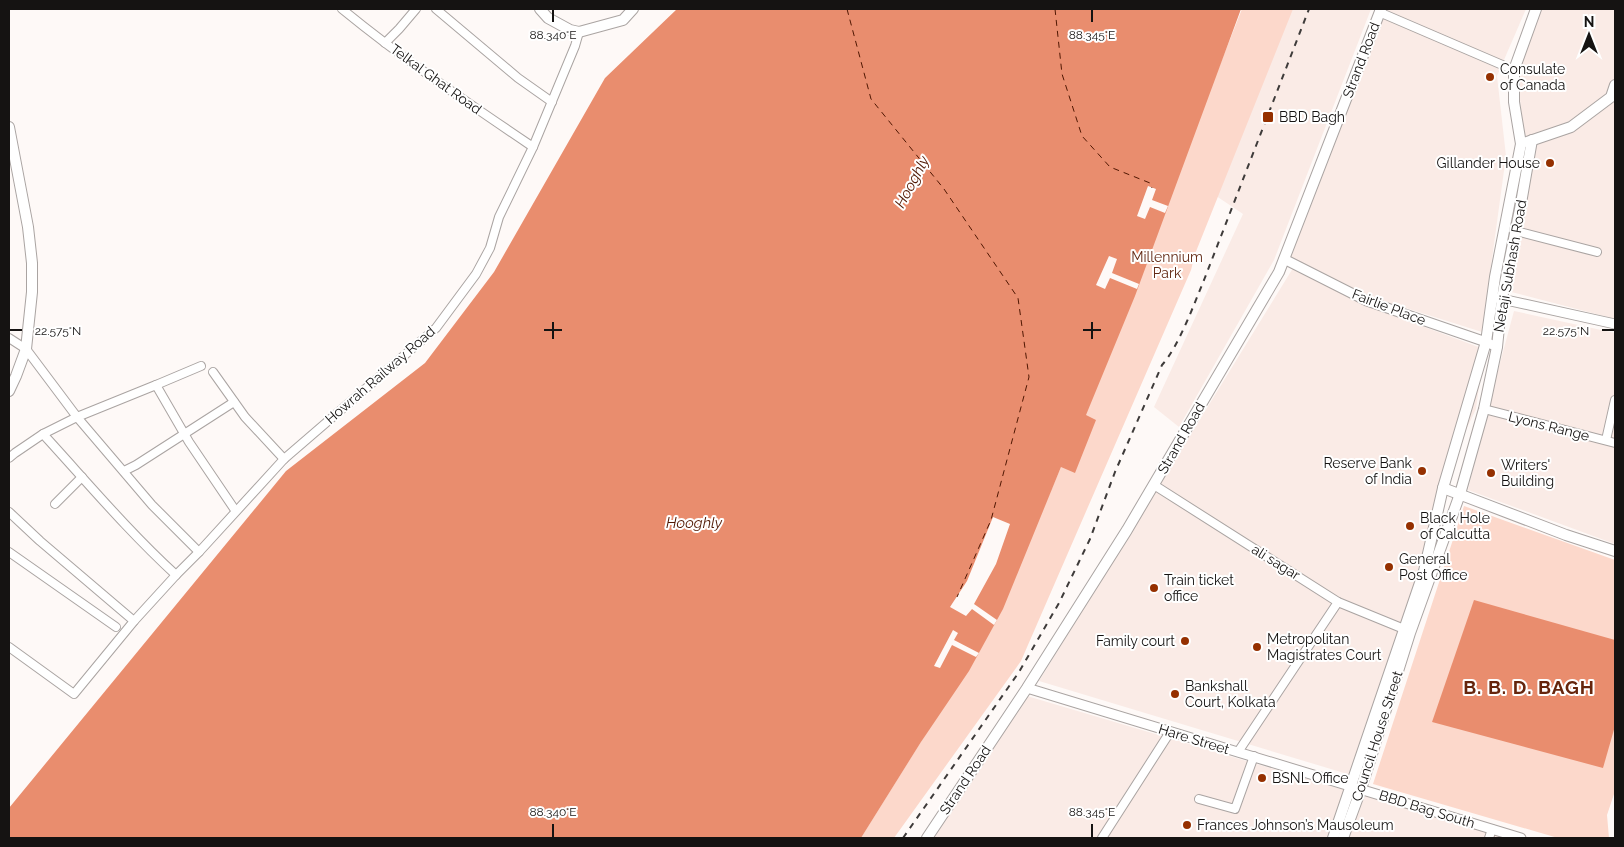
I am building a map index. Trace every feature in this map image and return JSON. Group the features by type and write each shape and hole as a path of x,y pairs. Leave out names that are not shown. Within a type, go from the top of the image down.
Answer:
{"main road":[{"path":"540,9 548,18 570,30 579,32 623,20 633,9"},
{"name":"Netaji Subhash Road","path":"1407,631 1460,494 1484,409 1497,348 1497,298 1522,144 1514,102 1514,70 1536,9"},
{"name":"Strand Road","path":"927,838 1027,688 1127,530 1279,272 1380,11"},
{"path":"1522,144 1571,127 1611,97 1615,86"},
{"path":"9,128 11,154 23,199 32,263 32,292 26,349 9,391"},
{"path":"1518,128 1532,140"},
{"name":"Netaji Subhash Road","path":"1497,298 1516,231 1532,140"},
{"path":"1407,631 1424,571 1443,488 1467,412 1497,298"},
{"path":"1443,488 1566,535 1615,551"},
{"name":"Council House Street","path":"1343,838 1356,788 1407,631"},
{"name":"Council House Street","path":"1334,838 1356,788"}],"street":[{"name":"Telkal Ghat Road","path":"342,9 385,42 533,147"},
{"path":"385,42 416,9"},
{"path":"436,9 518,78 552,102"},
{"path":"1380,11 1514,70"},
{"name":"Howrah Railway Road","path":"9,647 74,694 134,621 284,459 436,328 476,274 490,248 499,218 533,147 579,32"},
{"path":"1516,231 1597,252"},
{"name":"Fairlie Place","path":"1284,260 1367,301 1486,342 1497,348"},
{"path":"1497,298 1615,324"},
{"path":"9,338 26,349 77,417 152,505 199,552"},
{"path":"9,458 43,434 77,417 201,366"},
{"path":"213,372 234,402 284,459"},
{"path":"156,386 212,478 235,510"},
{"path":"1606,440 1615,400"},
{"path":"124,471 234,402"},
{"name":"Lyons Range","path":"1484,409 1615,443"},
{"path":"43,434 144,545 176,575"},
{"path":"55,504 82,477"},
{"name":"ali sagar","path":"1154,485 1338,602 1407,631"},
{"path":"9,512 134,621"},
{"path":"9,552 116,627"},
{"path":"1238,752 1338,602"},
{"name":"Hare Street","path":"1027,688 1356,788"},
{"path":"1102,838 1170,732"},
{"path":"1200,799 1235,809 1254,756"},
{"name":"BBD Bag South","path":"1356,788 1521,838"},
{"path":"1489,838 1492,829"}],"shaded area":[{"path":"1242,9 1371,9 1274,260 1179,427 1154,407 1243,214 1185,175"},
{"path":"1378,9 1526,9 1497,76 1506,156 1482,332 1371,297 1284,256"},
{"path":"1539,9 1615,9 1615,319 1500,289 1525,150 1517,69"},
{"path":"1293,268 1365,305 1484,349 1476,409 1439,486 1408,609 1354,776 1039,681"},
{"path":"1514,311 1615,333 1615,544 1468,490"},
{"path":"1027,696 1351,792 1333,838 933,838"},
{"path":"1355,792 1518,838 1338,838"}],"green space":[{"name":"Millennium Park","path":"1242,9 1293,9 1195,254 1191,270 1021,661 894,838 861,838 994,625 1061,467"},
{"path":"1464,506 1615,560 1615,791 1607,815 1609,838 1558,838 1373,784"}],"water":[{"name":"Hooghly","path":"677,9 1241,9 1135,296 1086,415 1096,420 1075,473 1061,467 1003,609 969,671 921,742 861,838 9,838 9,808 286,471 425,363 494,272 605,78"},
{"path":"1474,600 1615,640 1615,726 1603,768 1432,722"}],"pier":[{"path":"1148,186 1156,189 1152,200 1168,206 1165,213 1150,207 1145,219 1137,216"},
{"path":"1109,256 1117,259 1112,273 1139,284 1137,289 1110,278 1105,289 1096,285"},
{"path":"993,517 1010,524 996,564 974,604 997,620 994,625 972,609 966,616 950,607 967,581"},
{"path":"953,630 958,633 954,640 979,653 976,657 952,645 940,668 934,666"}],"ferry route":[{"path":"847,9 871,99 944,189 1018,298 1029,377 991,520 957,597"},
{"path":"1055,9 1062,74 1082,136 1110,167 1150,183 1152,188"}],"railway":[{"path":"903,838 1019,672 1059,603 1090,539 1115,472 1162,365 1174,347 1191,312 1309,9"}],"place":[{"name":"Consulate of Canada","path":"1490,77"},
{"name":"BBD Bagh","path":"1268,117"},
{"name":"Gillander House","path":"1550,163"},
{"name":"Reserve Bank of India","path":"1422,471"},
{"name":"Writers' Building","path":"1491,473"},
{"name":"Black Hole of Calcutta","path":"1410,526"},
{"name":"General Post Office","path":"1389,567"},
{"name":"Train ticket office","path":"1154,588"},
{"name":"Family court","path":"1185,641"},
{"name":"Metropolitan Magistrates Court","path":"1257,647"},
{"name":"Bankshall Court, Kolkata","path":"1175,694"},
{"name":"BSNL Office","path":"1262,778"},
{"name":"Frances Johnson’s Mausoleum","path":"1187,825"}],"district":[{"name":"B. B. D. BAGH","path":"1529,687"}]}
